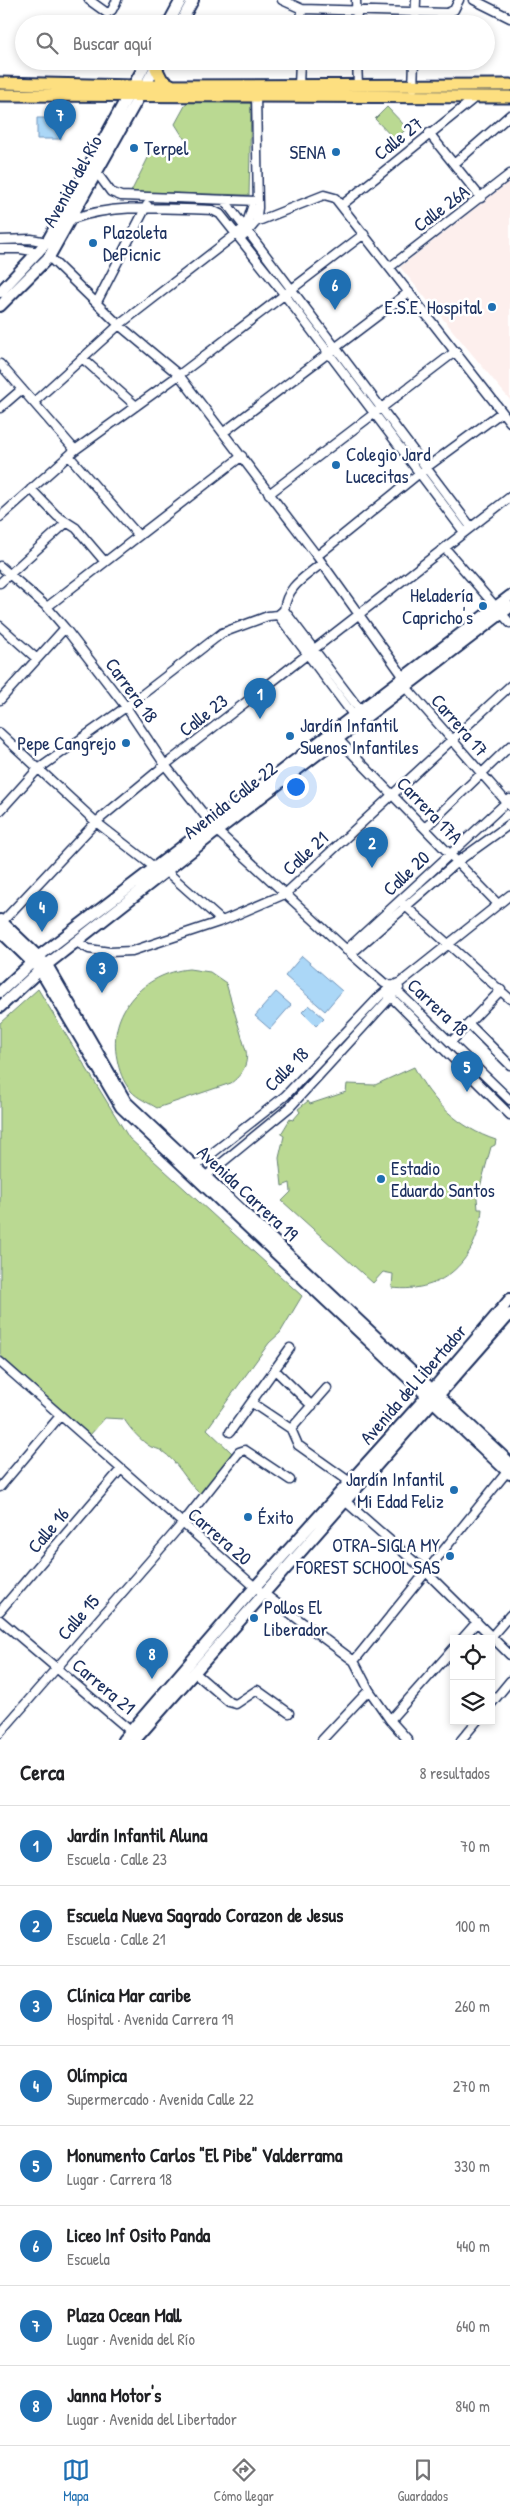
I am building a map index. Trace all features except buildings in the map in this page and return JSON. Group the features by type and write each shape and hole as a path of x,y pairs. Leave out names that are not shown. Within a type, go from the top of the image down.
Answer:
{"main road":[{"path":"173,15 181,0"},
{"path":"185,15 193,0"},
{"name":"Avenida del Río","path":"0,292 47,242 150,70"},
{"path":"157,70 162,80 173,86"},
{"path":"0,83 137,91 173,86 256,91 299,86 358,85 476,96 510,97"},
{"path":"0,95 137,91 413,90 510,85"},
{"name":"Avenida del Río","path":"0,306 49,257 97,173 137,91"},
{"name":"Avenida Calle 22","path":"0,1007 44,967 166,872 214,828 360,716 406,687 503,609 510,596"},
{"name":"Avenida Calle 22","path":"0,992 36,958 154,867 214,828 338,739 403,676 503,609"},
{"name":"Avenida Carrera 19","path":"2,930 36,958"},
{"name":"Avenida Carrera 19","path":"2,930 44,967 126,1102 201,1180 509,1469"},
{"name":"Avenida del Libertador","path":"123,1740 136,1737 194,1672 259,1590 345,1501 433,1396 510,1299"},
{"name":"Avenida del Libertador","path":"136,1737 350,1482 510,1314"}],"street":[{"path":"89,0 107,13 112,10 117,0"},
{"path":"282,0 302,9 447,13 454,10 459,0"},
{"path":"356,0 356,15"},
{"path":"415,12 416,0"},
{"path":"474,0 510,18"},
{"path":"302,9 302,15"},
{"path":"299,86 300,70"},
{"path":"357,70 358,85"},
{"name":"Calle 27","path":"413,90 414,70"},
{"path":"256,91 256,222"},
{"name":"Calle 27","path":"342,205 476,96"},
{"path":"454,164 510,116"},
{"path":"429,133 481,198"},
{"path":"97,173 112,192 120,196 256,201"},
{"name":"Calle 26A","path":"390,267 510,174"},
{"path":"34,402 119,324 256,222 324,195 335,198 342,205 510,422"},
{"path":"97,302 146,208 148,198"},
{"path":"224,200 242,233 427,467 467,529"},
{"path":"242,233 256,201"},
{"path":"72,219 91,212 116,208 212,210 220,214 242,233"},
{"path":"0,517 72,453 179,375 364,234"},
{"path":"0,240 31,239 47,242"},
{"path":"0,249 20,249 39,252"},
{"path":"49,257 119,324 179,375 224,432 360,615 403,676 406,687"},
{"path":"287,292 327,352 373,413 467,529"},
{"path":"224,432 327,352 409,292"},
{"path":"269,494 456,351"},
{"path":"82,358 136,406"},
{"path":"0,364 34,402 138,535"},
{"path":"0,408 22,389"},
{"path":"316,556 427,467 502,412"},
{"path":"47,607 242,456"},
{"path":"31,489 57,516 67,522 105,562"},
{"name":"Calle 23","path":"2,930 96,822 165,765 510,497"},
{"path":"0,583 67,522"},
{"path":"445,548 503,609 510,623"},
{"path":"281,613 291,589 322,564"},
{"name":"Carrera 18","path":"0,566 47,607 65,628 126,707 165,765 214,828 390,990 452,1042 510,1100"},
{"path":"281,613 315,648 360,716"},
{"path":"281,613 308,654 360,716"},
{"path":"0,811 38,770 126,707 222,633 281,613"},
{"path":"0,626 37,659"},
{"path":"0,700 65,628"},
{"name":"Calle 21","path":"76,942 89,948 110,952 132,951 222,921 285,894 510,686"},
{"name":"Carrera 17","path":"406,687 481,774 509,802"},
{"path":"0,733 96,822 154,867"},
{"name":"Carrera 17A","path":"338,739 498,904"},
{"path":"425,828 510,746"},
{"name":"Calle 20","path":"348,952 449,854 509,802"},
{"name":"Calle 20","path":"348,952 407,907 457,862 510,824"},
{"path":"166,872 222,921"},
{"name":"Calle 18","path":"191,1170 285,1096 390,990 509,896"},
{"path":"400,900 510,999"},
{"name":"Carrera 18","path":"390,990 510,1115"},
{"name":"Calle 18","path":"201,1180 290,1107 390,990"},
{"path":"452,1042 501,990"},
{"path":"469,1024 510,1065"},
{"path":"230,1432 290,1348"},
{"name":"Carrera 20","path":"0,1362 259,1590 354,1661 369,1690 390,1720 408,1740"},
{"path":"275,1370 312,1406"},
{"path":"290,1429 327,1388"},
{"path":"252,1403 290,1429 298,1445 350,1482"},
{"path":"0,1488 60,1416"},
{"name":"Calle 15","path":"0,1733 182,1524 242,1450 246,1450 290,1480"},
{"name":"Calle 16","path":"0,1611 121,1469"},
{"path":"354,1661 509,1469"},
{"path":"345,1501 425,1571 491,1635"},
{"path":"493,1635 510,1615"},
{"name":"Carrera 21","path":"0,1620 136,1737"},
{"path":"466,1635 477,1622"},
{"path":"495,1639 510,1655"},
{"path":"390,1720 450,1652"},
{"path":"194,1672 229,1702 236,1704 257,1690 289,1713"},
{"path":"495,1699 510,1681"},
{"path":"322,1740 369,1690"},
{"path":"461,1740 474,1725"}],"shaded area":[{"path":"510,181 510,400 400,267"}],"green space":[{"path":"187,102 251,103 249,195 131,192 151,152 169,155 187,143 175,124"},
{"path":"387,107 407,128 395,140 375,119"},
{"path":"189,969 210,972 226,983 246,1051 245,1065 238,1077 231,1083 157,1108 134,1094 120,1072 115,1042 118,1026 132,998 144,987 157,978"},
{"path":"38,989 129,1138 302,1296 280,1333 269,1343 207,1429 232,1453 200,1494 168,1455 143,1441 124,1419 105,1418 90,1435 0,1355 0,1023"},
{"name":"Estadio Eduardo Santos","path":"414,1067 429,1091 458,1121 496,1140 495,1145 491,1147 477,1198 478,1209 482,1209 479,1227 474,1243 465,1258 455,1270 442,1279 427,1285 411,1288 392,1288 393,1274 383,1272 373,1283 282,1201 291,1192 290,1183 282,1186 279,1158 284,1136 281,1134 290,1119 293,1120 300,1112 298,1109 308,1101 310,1104 346,1092 347,1084 375,1085"}],"water":[{"path":"37,118 61,118 61,139 37,139"},
{"path":"302,956 342,991 325,1011 285,976"},
{"path":"276,992 291,1005 270,1029 255,1016"},
{"path":"309,1005 324,1018 316,1026 302,1012"}],"place":[{"name":"Plaza Ocean Mall","path":"60,140"},
{"name":"Terpel","path":"134,148"},
{"name":"SENA","path":"336,152"},
{"name":"Plazoleta DePicnic","path":"93,243"},
{"name":"E.S.E. Hospital","path":"492,307"},
{"name":"Liceo Inf Osito Panda","path":"335,310"},
{"name":"Colegio Jard Lucecitas","path":"336,465"},
{"name":"Heladería Capricho's","path":"483,606"},
{"name":"Jardín Infantil Aluna","path":"260,719"},
{"name":"Jardín Infantil Suenos Infantiles","path":"290,736"},
{"name":"Pepe Cangrejo","path":"126,743"},
{"name":"Escuela Nueva Sagrado Corazon de Jesus","path":"372,868"},
{"name":"Olímpica","path":"42,932"},
{"name":"Clínica Mar caribe","path":"102,993"},
{"name":"Monumento Carlos \"El Pibe\" Valderrama","path":"467,1092"},
{"name":"Estadio Eduardo Santos","path":"381,1179"},
{"name":"Jardín Infantil Mi Edad Feliz","path":"454,1490"},
{"name":"Éxito","path":"248,1517"},
{"name":"OTRA-SIGLA MY FOREST SCHOOL SAS","path":"450,1556"},
{"name":"Pollos El Liberador","path":"254,1618"},
{"name":"Janna Motor's","path":"152,1679"}]}
